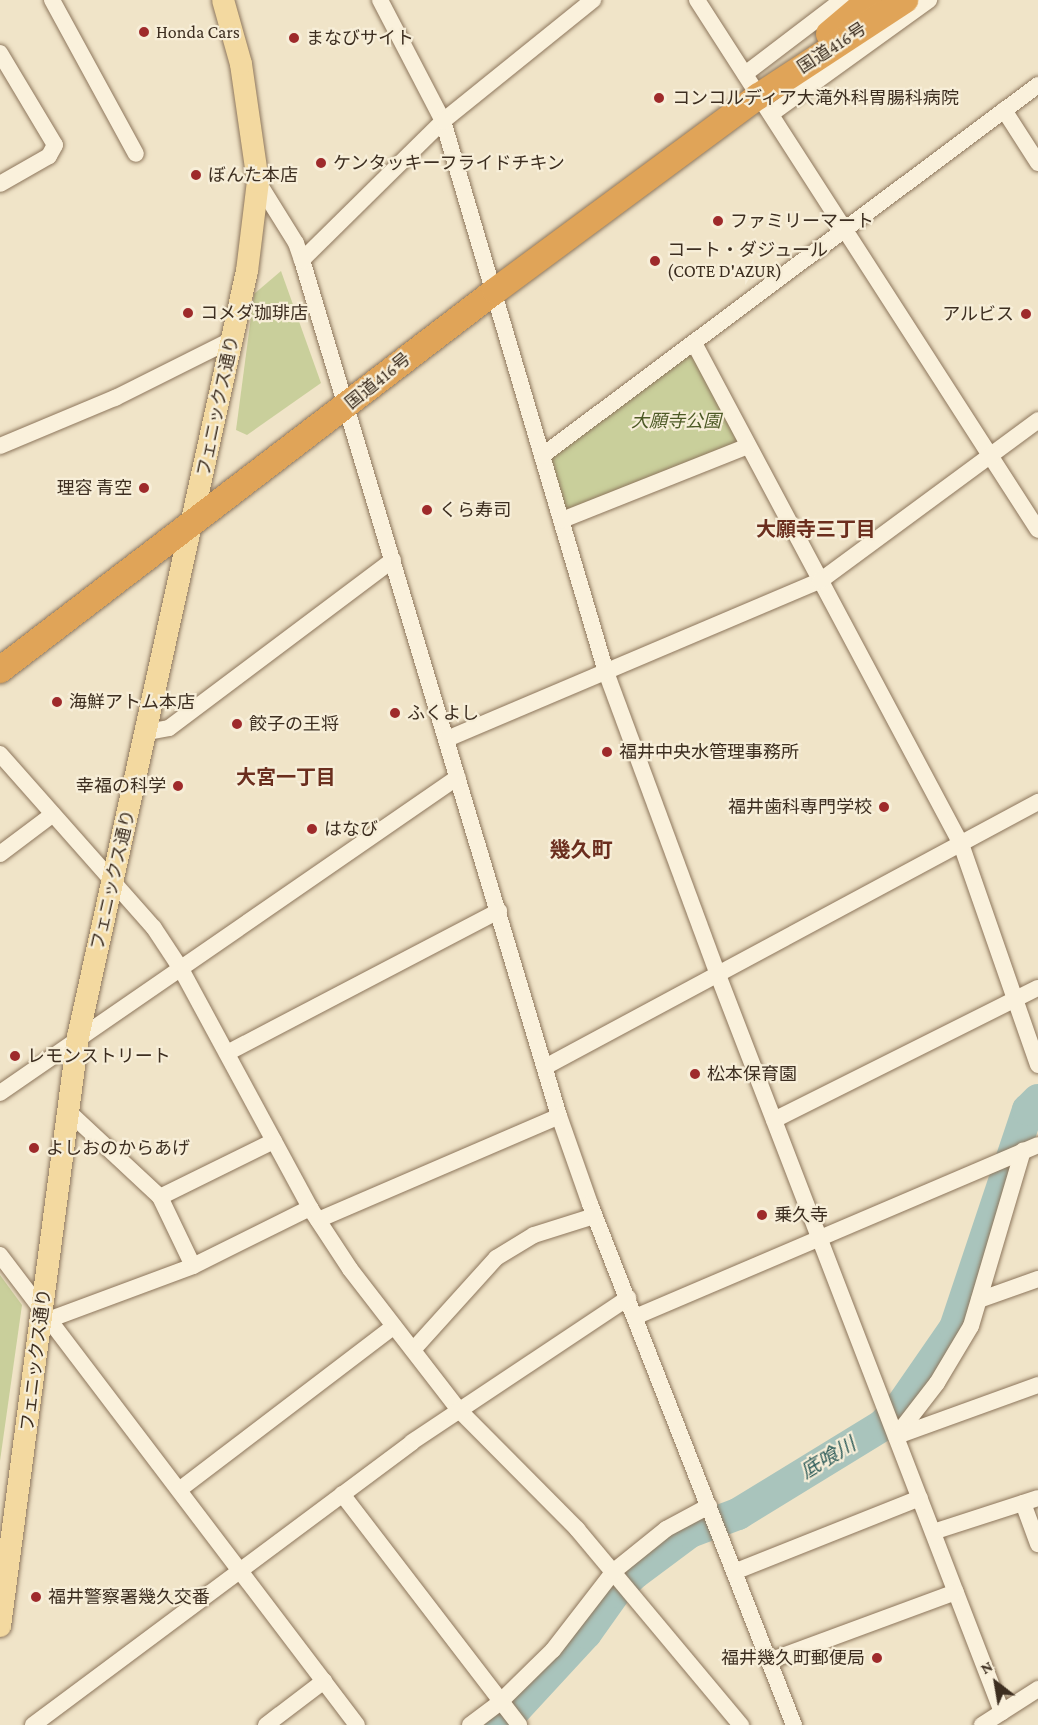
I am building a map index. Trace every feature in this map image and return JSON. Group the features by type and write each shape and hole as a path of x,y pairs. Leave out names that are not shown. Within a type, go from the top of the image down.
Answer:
{"highway":[{"name":"国道416号","path":"765,105 869,0"},
{"name":"国道416号","path":"0,670 348,406 495,291 765,105 905,0"}],"main road":[{"name":"フェニックス通り","path":"0,1626 45,1316 78,1037 233,339 258,182 241,64 223,0"}],"street":[{"path":"52,0 136,154"},
{"path":"380,0 443,121 606,672 718,975 1002,1712"},
{"path":"302,260 443,121 593,0"},
{"path":"697,0 1038,530"},
{"path":"745,74 842,0"},
{"path":"765,105 929,0"},
{"path":"0,52 55,145 49,156 0,184"},
{"path":"543,455 1038,85"},
{"path":"1004,110 1038,163"},
{"path":"258,182 296,243 302,260 348,406 559,1116 594,1216 794,1725"},
{"path":"0,446 116,398 233,339"},
{"path":"694,343 961,844 1038,1065"},
{"path":"447,739 820,581 1038,420"},
{"path":"562,520 748,446"},
{"path":"147,732 169,728 393,560"},
{"path":"0,754 154,928 181,969 314,1214 412,1350 459,1410 621,1580 741,1725"},
{"path":"0,1093 458,777"},
{"path":"545,1067 1038,802"},
{"path":"0,854 53,814"},
{"path":"227,1053 499,911"},
{"path":"774,1120 1038,988"},
{"path":"70,1113 160,1197 193,1266"},
{"path":"45,1316 193,1266 314,1214 559,1116"},
{"path":"160,1197 274,1141"},
{"path":"635,1317 1031,1148"},
{"path":"896,1436 943,1373 971,1326 1031,1148"},
{"path":"412,1350 496,1258 534,1235 594,1216"},
{"path":"0,1255 357,1725"},
{"path":"979,1300 1038,1279"},
{"path":"33,1725 342,1494 459,1410 628,1298"},
{"path":"179,1490 394,1326"},
{"path":"896,1436 1038,1385"},
{"path":"342,1494 518,1723"},
{"path":"734,1572 920,1498"},
{"path":"933,1532 1030,1501 1038,1544"},
{"path":"470,1725 503,1705 666,1529 709,1506"},
{"path":"769,1661 956,1592"},
{"path":"266,1725 324,1681"},
{"path":"982,1725 1038,1689"}],"green space":[{"path":"281,271 321,383 247,435 236,430 254,294"},
{"name":"大願寺公園","path":"685,355 698,357 743,445 564,516 546,457"},
{"path":"0,1275 22,1305 0,1461"}],"waterway":[{"name":"底喰川","path":"501,1725 586,1633 615,1592 635,1573 690,1532 738,1514 883,1425 901,1406 955,1328 1028,1110 1038,1100"}],"place":[{"name":"Honda Cars","path":"144,32"},
{"name":"まなびサイト","path":"294,38"},
{"name":"コンコルディア大滝外科胃腸科病院","path":"659,98"},
{"name":"ケンタッキーフライドチキン","path":"321,163"},
{"name":"ぼんた本店","path":"196,175"},
{"name":"ファミリーマート","path":"718,221"},
{"name":"コート・ダジュール (COTE D'AZUR)","path":"655,261"},
{"name":"コメダ珈琲店","path":"188,313"},
{"name":"アルビス","path":"1026,314"},
{"name":"理容 青空","path":"144,488"},
{"name":"くら寿司","path":"427,510"},
{"name":"海鮮アトム本店","path":"57,702"},
{"name":"ふくよし","path":"395,713"},
{"name":"餃子の王将","path":"237,724"},
{"name":"福井中央水管理事務所","path":"607,752"},
{"name":"幸福の科学","path":"178,786"},
{"name":"福井歯科専門学校","path":"884,807"},
{"name":"はなび","path":"312,829"},
{"name":"レモンストリート","path":"15,1056"},
{"name":"松本保育園","path":"695,1074"},
{"name":"よしおのからあげ","path":"34,1148"},
{"name":"乗久寺","path":"762,1215"},
{"name":"福井警察署幾久交番","path":"36,1597"},
{"name":"福井幾久町郵便局","path":"877,1658"}],"district":[{"name":"大願寺三丁目","path":"816,529"},
{"name":"大宮一丁目","path":"286,777"},
{"name":"幾久町","path":"581,850"}]}
